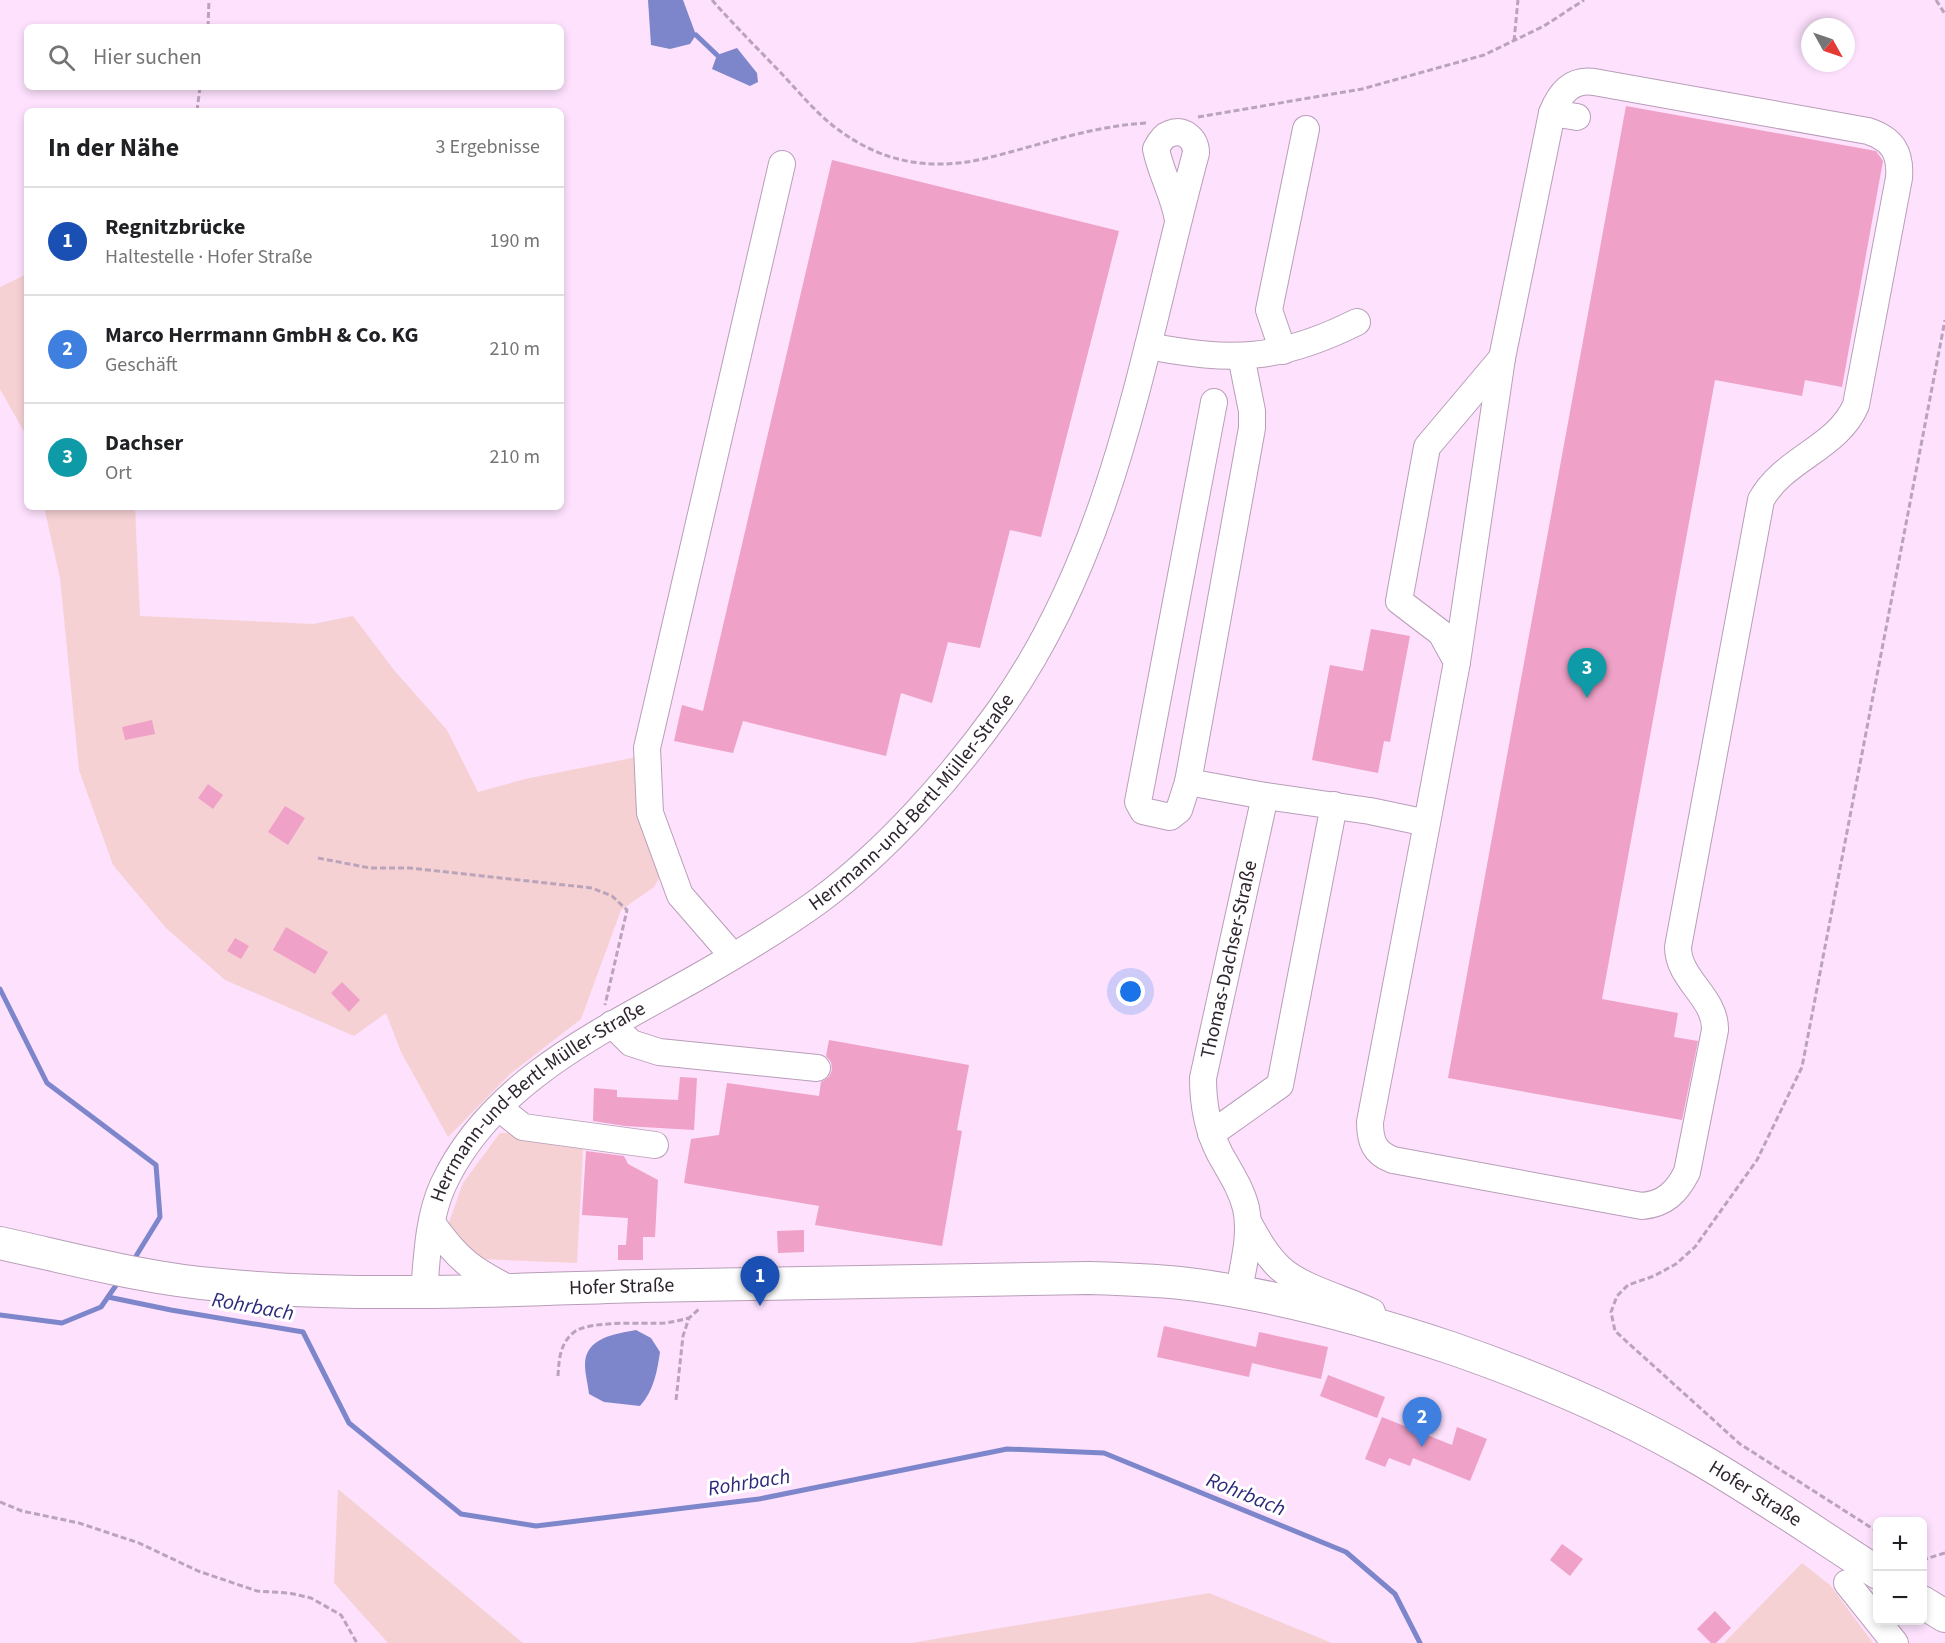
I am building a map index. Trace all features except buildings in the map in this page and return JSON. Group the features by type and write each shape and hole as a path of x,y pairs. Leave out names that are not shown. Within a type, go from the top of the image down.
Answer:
{"main road":[{"name":"Hofer Straße","path":"0,1243 153,1277 277,1289 424,1292 1088,1278 1149,1280 1239,1291 1284,1300 1400,1330 1535,1379 1628,1421 1695,1456 1875,1571"},
{"path":"1927,1605 1945,1616"}],"street":[{"path":"1584,81 1594,82 1868,131 1887,140 1894,149 1899,166 1899,178 1856,405 1851,417 1842,428 1777,477 1753,499 1678,947 1678,958 1682,968 1712,1010 1716,1019 1715,1030 1687,1172 1682,1184 1665,1201 1653,1205 1642,1206 1393,1160 1378,1152 1371,1139 1370,1122 1458,662 1503,358 1564,115 1563,92 1573,85 1584,81"},
{"path":"1283,351 1269,310 1306,129"},
{"path":"733,956 680,895 650,813 647,748 783,164"},
{"name":"Herrmann-und-Bertl-Müller-Straße","path":"424,1292 432,1223 441,1189 456,1160 499,1108 526,1082 558,1057 770,934 821,899 861,865 952,772 1001,708 1052,623 1083,558 1119,457 1178,219"},
{"path":"1148,346 1188,354 1263,355 1321,339 1357,322"},
{"path":"1214,402 1138,802 1143,811 1170,817 1179,810 1188,782 1252,428 1252,411 1241,356"},
{"path":"1458,662 1440,633 1399,601 1428,447 1503,358"},
{"path":"1188,782 1370,811 1427,823"},
{"name":"Thomas-Dachser-Straße","path":"1248,1222 1242,1194 1211,1134 1204,1109 1203,1078 1265,796"},
{"path":"1211,1134 1280,1085 1334,805"},
{"path":"605,1028 631,1043 659,1052 817,1068"},
{"path":"499,1108 524,1127 655,1145"},
{"path":"1239,1291 1247,1245 1248,1222"},
{"path":"1248,1222 1263,1247 1291,1276 1375,1313 1400,1330"},
{"name":"Herrmann-und-Bertl-Müller-Straße","path":"432,1223 450,1248 464,1262 483,1276 512,1290"},
{"path":"1847,1583 1895,1643"}],"path":[{"path":"208,24 209,0"},
{"path":"712,0 811,105 836,128 878,152 906,162 951,165 1098,128 1152,123"},
{"path":"1514,41 1518,0"},
{"path":"1191,118 1362,89 1484,55 1544,26 1584,0"},
{"path":"1936,0 1945,14"},
{"path":"197,108 200,90"},
{"path":"1873,1529 1740,1444 1615,1330 1611,1312 1617,1296 1628,1285 1654,1276 1676,1264 1695,1247 1757,1160 1802,1067 1945,320"},
{"path":"318,858 370,868 410,868 592,888 612,896 627,910 605,1028"},
{"path":"558,1376 565,1341 575,1330 588,1325 667,1323 689,1318 697,1312 714,1285"},
{"path":"676,1400 683,1336 689,1318"},
{"path":"0,1502 22,1510 79,1523 139,1543 198,1571 257,1592 290,1593 311,1598 340,1615 357,1643"},
{"path":"1927,1559 1945,1553"}],"shaded area":[{"path":"24,275 24,432 0,389 0,287"},
{"path":"45,510 135,510 140,616 313,624 353,616 394,670 447,730 478,792 525,779 637,757 664,870 654,887 621,910 581,1019 510,1074 448,1137 401,1052 386,1013 354,1036 225,980 165,927 113,865 79,770 60,578"},
{"path":"500,1133 584,1134 577,1263 480,1259 447,1228 463,1183"},
{"path":"338,1489 523,1643 388,1643 334,1583"},
{"path":"1802,1563 1830,1585 1873,1643 1724,1643"},
{"path":"1209,1593 1332,1643 911,1643"}],"water":[{"path":"648,0 683,0 696,35 690,44 670,49 651,45"},
{"path":"737,48 757,73 758,82 750,86 712,69 717,55"},
{"path":"636,1330 651,1338 660,1352 654,1380 645,1400 640,1406 604,1402 589,1394 585,1365 590,1348 603,1338"}],"waterway":[{"path":"696,35 717,55"},
{"path":"0,989 47,1083 156,1165 160,1217 133,1261"},
{"path":"0,1315 62,1323 101,1307 119,1281"},
{"name":"Rohrbach","path":"108,1297 303,1332 349,1423 461,1514 536,1526 759,1499 1007,1449 1104,1453 1346,1552 1395,1594 1420,1643"}],"place":[{"name":"Dachser","path":"1587,698"},
{"name":"Regnitzbrücke","path":"760,1306"},
{"name":"Marco Herrmann GmbH & Co. KG","path":"1422,1447"}]}
